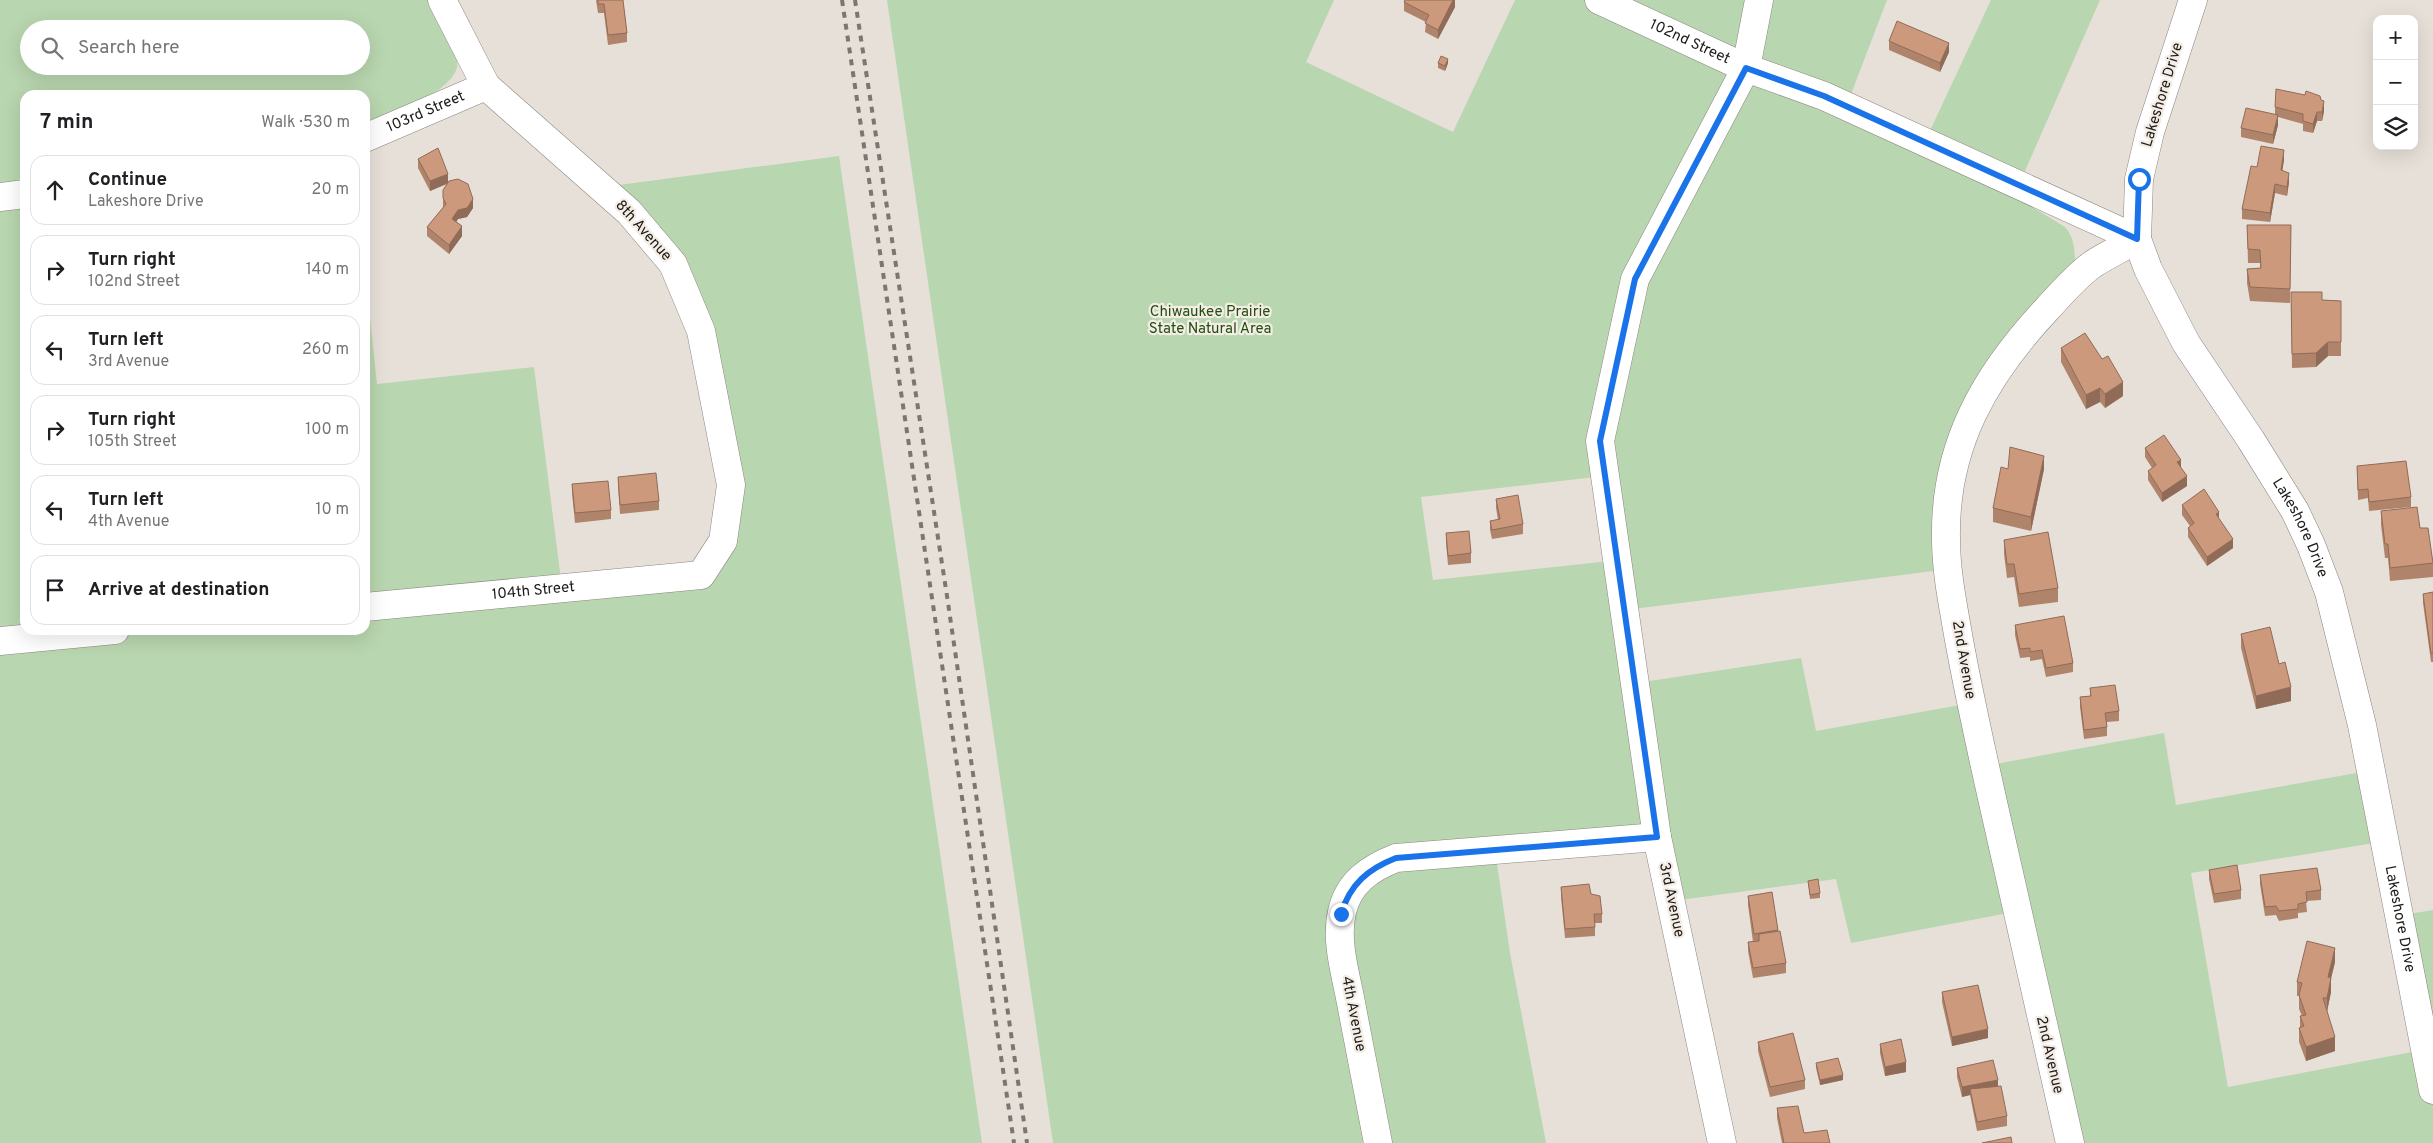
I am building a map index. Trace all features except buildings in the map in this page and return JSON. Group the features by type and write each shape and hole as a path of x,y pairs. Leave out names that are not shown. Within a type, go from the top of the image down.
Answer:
{"street":[{"name":"8th Avenue","path":"442,0 486,86 629,212 673,264 701,331 731,485 723,541 701,575"},
{"name":"102nd Street","path":"1599,0 1746,68 1824,96 2137,239"},
{"name":"3rd Avenue","path":"1722,1143 1657,837 1600,441 1635,279 1746,68 1759,0"},
{"name":"Lakeshore Drive","path":"2193,0 2148,141 2139,179 2137,239 2148,268 2186,342 2251,440 2295,511 2311,545 2328,592 2346,654 2364,734 2433,1090"},
{"name":"103rd Street","path":"370,136 486,86"},
{"path":"0,196 20,194"},
{"name":"2nd Avenue","path":"2070,1143 2016,914 1964,675 1950,584 1946,539 1948,502 1959,447 1974,408 1990,378 2018,339 2092,265 2137,239"},
{"name":"104th Street","path":"370,607 701,575"},
{"path":"0,641 63,635"},
{"name":"4th Avenue","path":"1378,1143 1343,958 1341,914 1353,886 1365,874 1380,864 1396,858 1657,837"}],"green space":[{"path":"0,0 429,0 442,23 457,60 457,67 453,77 444,86 402,110 370,124 370,90 20,90 20,635 370,635 370,318 377,384 534,367 563,596 673,584 734,540 704,319 611,186 839,156 982,1143 0,1143"},
{"name":"Chiwaukee Prairie State Natural Area","path":"887,0 1334,0 1306,62 1453,132 1515,0 1887,0 1843,115 1928,135 1991,0 2100,0 2014,196 2065,227 2073,244 2075,264 1992,364 1941,570 1633,609 1643,682 1801,658 1816,731 1960,705 1974,768 2164,733 2176,805 2362,772 2374,843 2191,873 2228,1087 2433,1048 2433,1143 2079,1143 2024,910 1851,943 1836,879 1680,900 1664,819 1625,829 1494,843 1510,953 1546,1143 1053,1143","holes":["1612,475 1610,561 1433,580 1421,497"]},
{"path":"2433,910 2433,1029 2409,914"}],"railway":[{"path":"842,0 1014,1143"},
{"path":"855,0 947,596 1027,1143"}],"route":[{"path":"1341,914 1353,886 1365,874 1380,864 1396,858 1657,837 1600,441 1635,279 1746,68 1824,96 2137,239 2139,179"}]}
